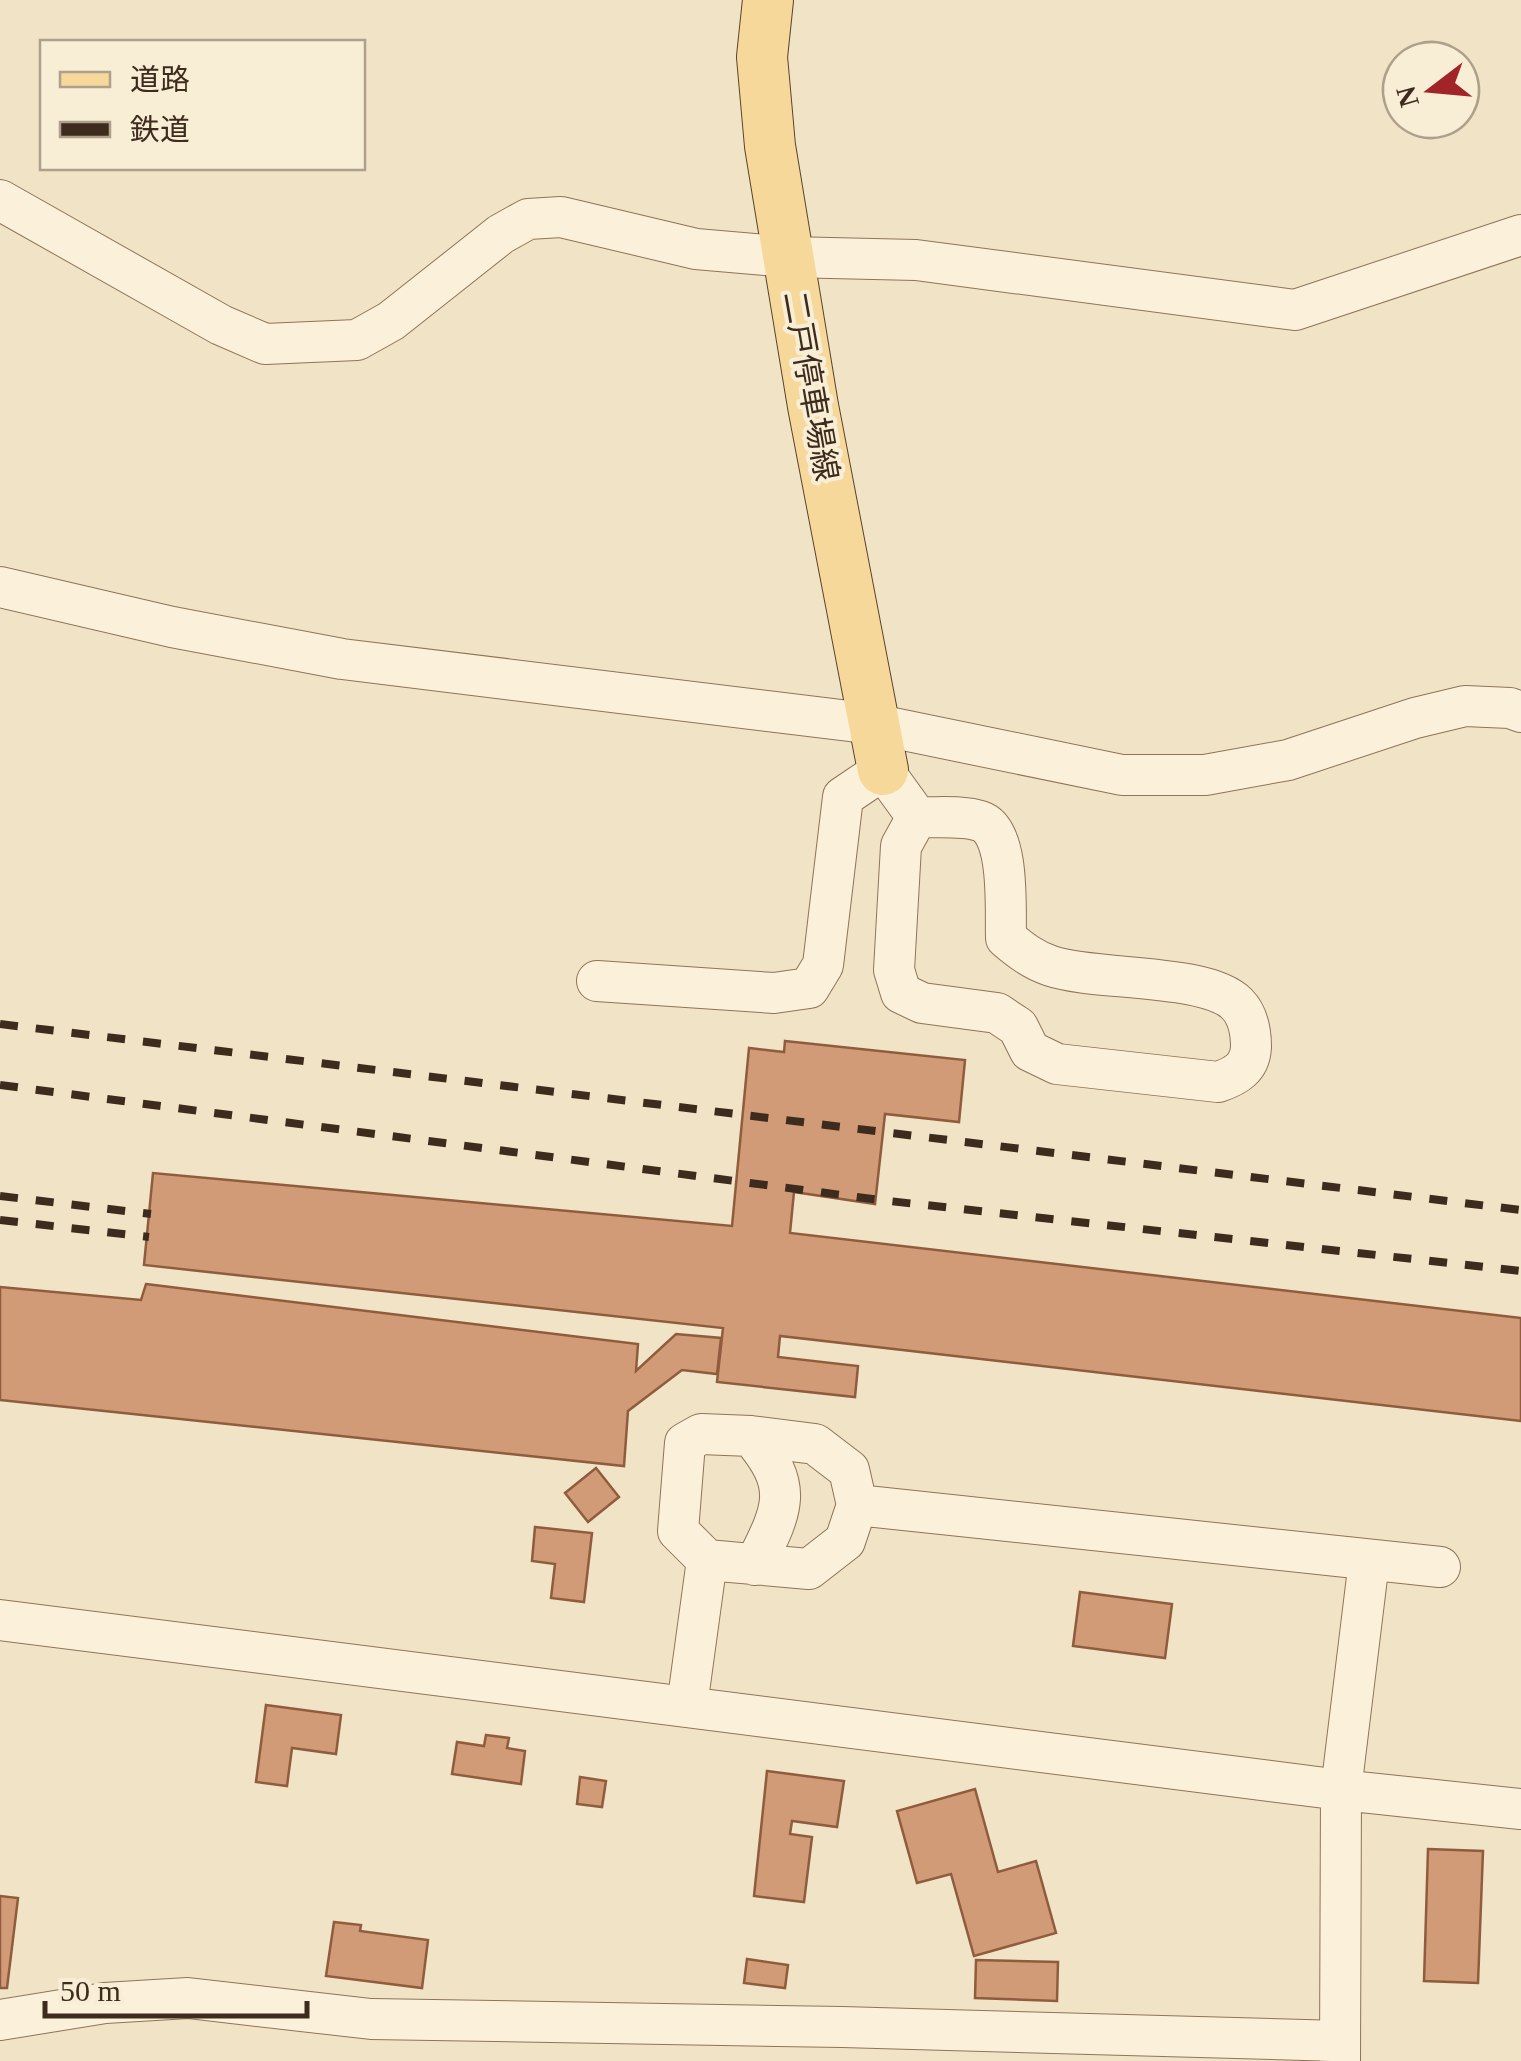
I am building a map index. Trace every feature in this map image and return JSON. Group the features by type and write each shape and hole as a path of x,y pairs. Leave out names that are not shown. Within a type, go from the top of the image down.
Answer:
{"main road":[{"name":"二戸停車場線","path":"768,0 762,57 770,146 878,747"}],"street":[{"path":"0,200 222,325 265,344 356,340 391,321 501,234 528,219 561,217 696,249 788,257 916,260 1295,310 1521,235"},
{"path":"0,587 172,627 342,659 878,747 1122,775 1205,774 1288,760 1465,706 1521,712"},
{"path":"878,747 917,817"},
{"path":"596,981 774,993 810,988 823,965 843,797 878,747"},
{"path":"917,817 981,821 997,834 1004,868 1006,938 1025,955 1054,968 1211,990 1237,1004 1252,1030 1251,1057 1238,1075 1218,1082 1057,1064 1030,1051 1018,1028 1018,995 1031,978 1054,968"},
{"path":"917,817 901,846 894,970 901,993 922,1002 996,1014 1018,1028"},
{"path":"700,1434 815,1444 849,1470 857,1505 845,1541 809,1569 707,1560 678,1531 685,1443 700,1434"},
{"path":"751,1436 775,1464 782,1501 755,1565"},
{"path":"857,1505 1440,1567"},
{"path":"687,1706 707,1560"},
{"path":"0,2020 104,2002 188,1998 371,2019 842,2027 1340,2051 1341,1790 1369,1561"},
{"path":"0,1620 1341,1790 1521,1809"}],"building":[{"path":"785,1041 965,1060 959,1122 885,1114 875,1204 794,1192 790,1233 1521,1318 1521,1421 780,1336 778,1357 858,1366 855,1397 717,1382 723,1328 144,1265 153,1173 732,1226 749,1048 784,1052"},
{"path":"146,1284 638,1344 636,1371 676,1334 721,1338 717,1374 682,1370 628,1411 624,1466 0,1400 0,1287 141,1300"},
{"path":"596,1468 619,1497 588,1522 565,1493"},
{"path":"535,1527 592,1533 584,1602 551,1598 555,1564 532,1561"},
{"path":"1080,1592 1172,1604 1165,1658 1073,1646"},
{"path":"266,1705 341,1715 336,1754 292,1748 287,1786 256,1782"},
{"path":"486,1735 509,1738 507,1748 525,1751 521,1784 452,1774 457,1742 484,1746"},
{"path":"767,1771 844,1781 837,1827 792,1821 790,1834 812,1837 804,1902 754,1896"},
{"path":"580,1777 606,1781 602,1807 577,1804"},
{"path":"975,1789 998,1872 1036,1861 1056,1933 974,1956 951,1874 917,1883 897,1811"},
{"path":"1428,1849 1483,1851 1478,1983 1424,1981"},
{"path":"0,1896 18,1898 7,1988 0,1988"},
{"path":"334,1922 361,1925 360,1931 428,1940 422,1988 326,1976"},
{"path":"747,1959 788,1965 785,1988 744,1983"},
{"path":"976,1960 1058,1962 1057,2001 975,1998"}],"railway":[{"path":"0,1024 1521,1210"},
{"path":"0,1085 880,1200 1521,1271"},
{"path":"0,1196 151,1214"},
{"path":"0,1220 149,1237"}]}
